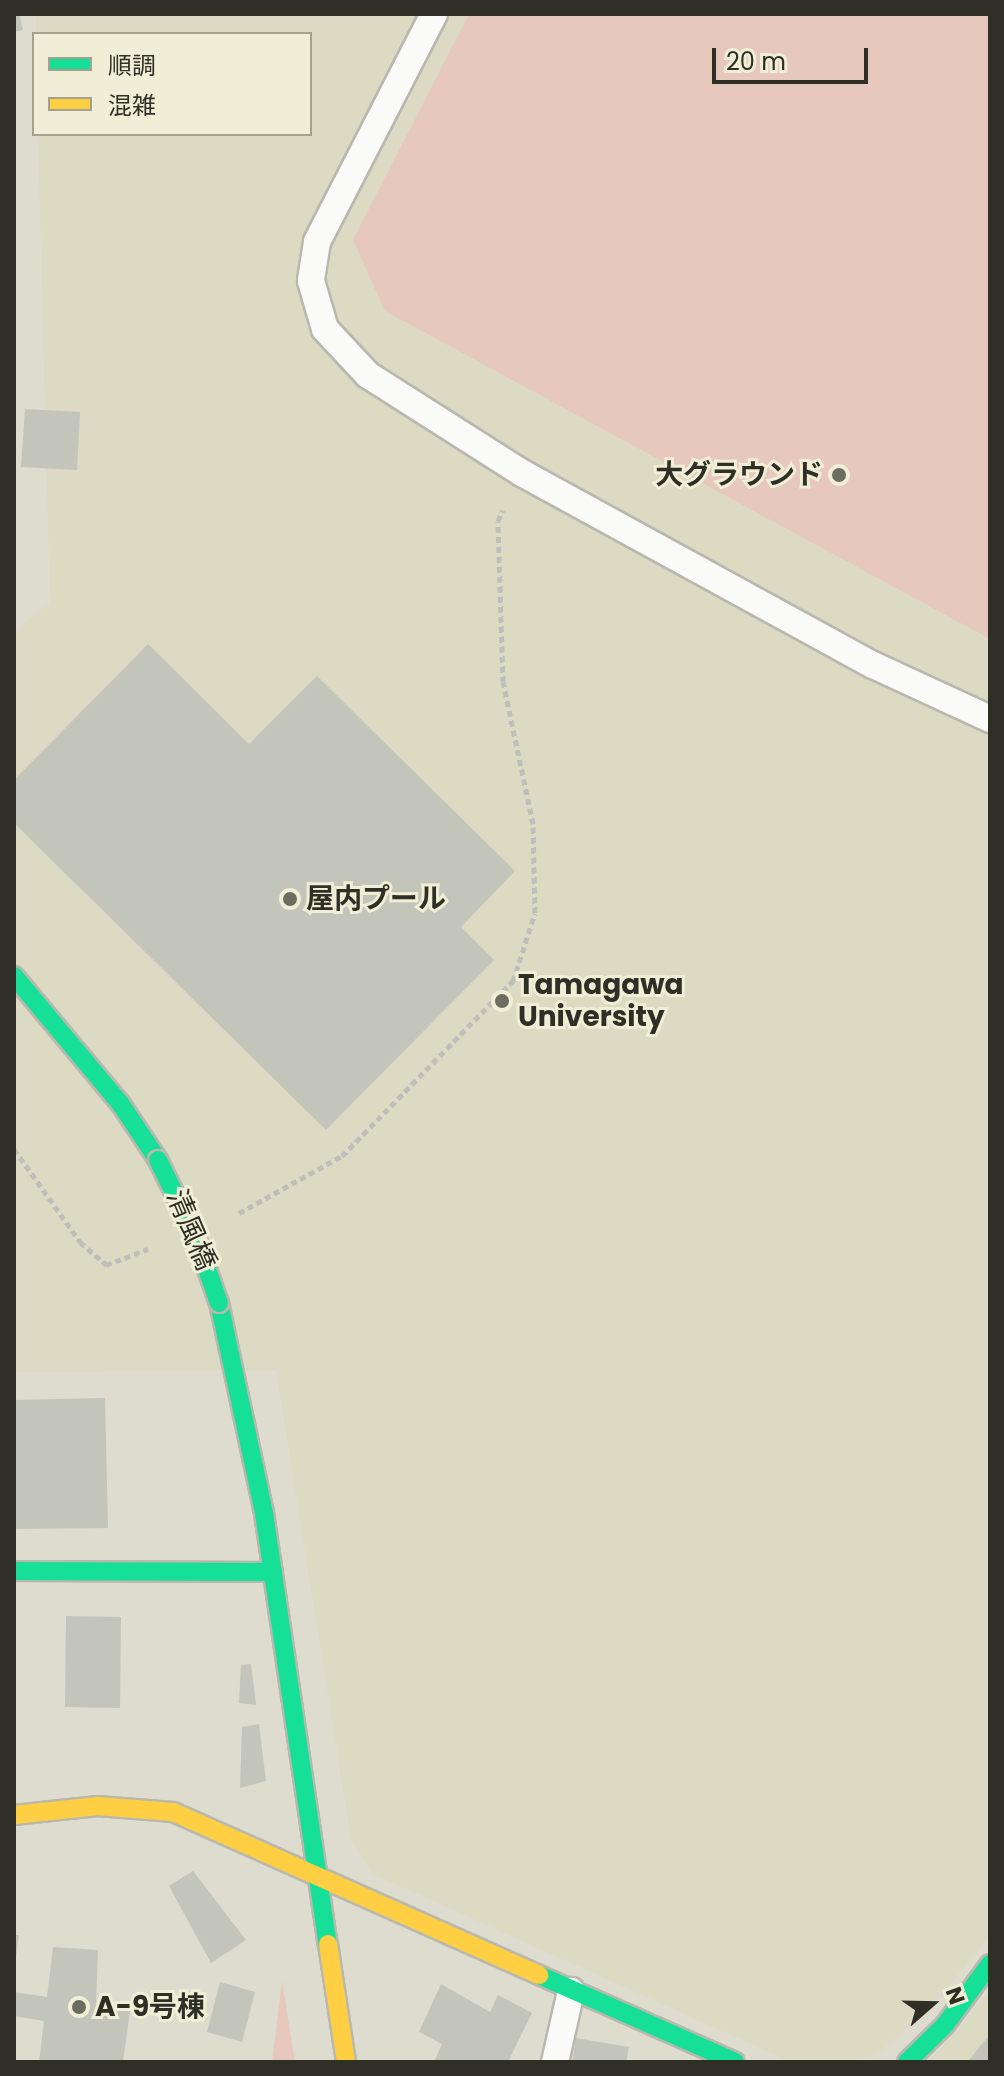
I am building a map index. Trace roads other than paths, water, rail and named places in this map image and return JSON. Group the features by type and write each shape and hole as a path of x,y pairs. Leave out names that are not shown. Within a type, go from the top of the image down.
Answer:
{"street":[{"name":"清風橋","path":"14,976 120,1103 158,1160 195,1235 219,1303 273,1572 346,2062"},
{"path":"14,1571 273,1572"},
{"path":"14,1815 98,1806 173,1812 316,1872 571,1991 735,2062"},
{"path":"907,2062 945,2025 990,1964"}],"lane":[{"path":"434,14 317,242 311,281 325,329 368,375 522,473 873,665 990,719"},
{"path":"555,2062 571,1991"}],"place":[{"name":"大グラウンド","path":"839,475"},
{"name":"屋内プール","path":"290,899"},
{"name":"Tamagawa University","path":"502,1001"},
{"name":"A-9号棟","path":"79,2007"}]}
